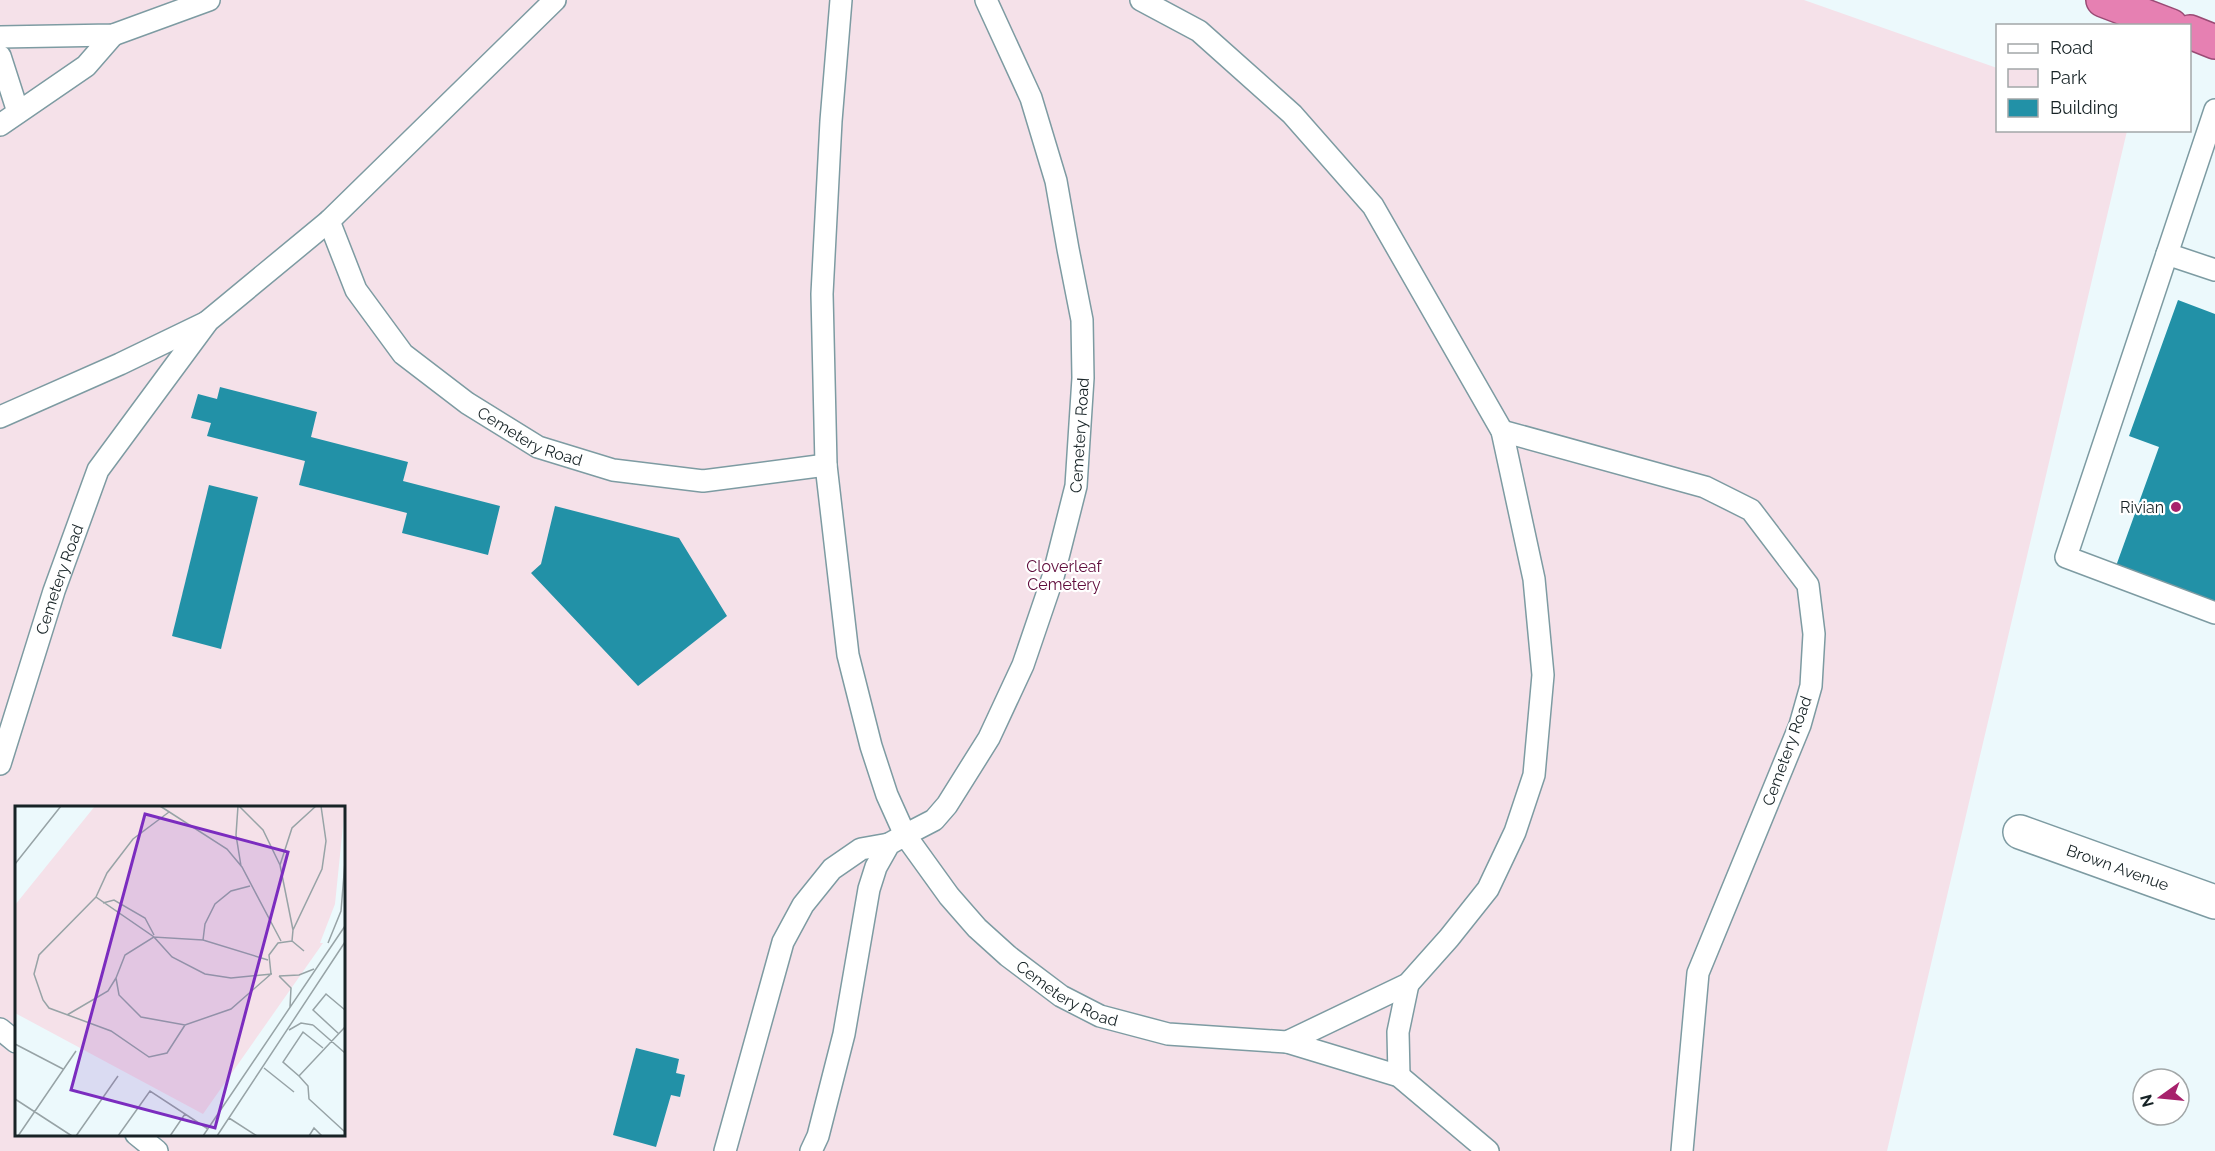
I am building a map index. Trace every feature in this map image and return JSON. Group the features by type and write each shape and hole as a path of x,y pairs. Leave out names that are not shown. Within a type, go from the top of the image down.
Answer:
{"highway":[{"path":"2103,0 2166,24"},
{"path":"2191,32 2215,42"}],"street":[{"name":"Brown Avenue","path":"2020,832 2215,903"}],"lane":[{"path":"0,37 114,35 209,0"},
{"name":"Cemetery Road","path":"0,417 120,364 208,321 329,221 555,0"},
{"name":"Cemetery Road","path":"841,0 831,121 822,294 826,465 848,655 897,839 977,928 1008,956 1061,996 1100,1016 1168,1034 1287,1042 1399,1076 1488,1151"},
{"name":"Cemetery Road","path":"725,1151 783,942 803,905 832,869 861,849 897,839 934,820 947,805 989,738 1023,665 1053,577 1076,486 1083,378 1082,320 1056,181 1031,98 986,0"},
{"name":"Cemetery Road","path":"1141,0 1199,31 1292,114 1373,206 1502,431 1534,579 1543,675 1534,775 1515,832 1488,889 1408,984 1287,1042"},
{"path":"0,125 86,66 114,35"},
{"path":"0,56 18,112"},
{"path":"2215,110 2066,557 2215,613"},
{"name":"Cemetery Road","path":"329,221 356,290 403,354 466,403 538,447 613,470 703,481 826,465"},
{"path":"2167,254 2215,270"},
{"name":"Cemetery Road","path":"0,764 54,591 98,470 208,321"},
{"name":"Cemetery Road","path":"1502,431 1705,487 1751,510 1808,585 1814,634 1811,686 1800,725 1698,973 1682,1151"},
{"path":"811,1151 818,1136 844,1034 869,889 876,867 897,839"},
{"name":"Cemetery Road","path":"1399,1076 1398,1032 1408,984"},
{"path":"0,1029 15,1041"},
{"path":"138,1136 157,1151"}],"green space":[{"name":"Cloverleaf Cemetery","path":"0,0 1804,0 1996,68 1996,132 2127,132 1887,1151 0,1151"}],"building":[{"name":"Rivian","path":"2178,300 2215,314 2215,602 2116,566 2159,447 2129,436"},
{"path":"220,387 317,412 311,437 408,462 403,481 500,506 488,555 402,533 407,513 299,485 305,461 207,436 211,423 191,418 198,394 217,399"},
{"path":"209,485 258,497 221,649 172,636"},
{"path":"555,506 679,538 727,616 638,686 531,573 541,564"},
{"path":"636,1048 679,1059 676,1073 685,1075 680,1097 671,1095 656,1147 613,1135"}],"place":[{"name":"Rivian","path":"2176,507"}]}
